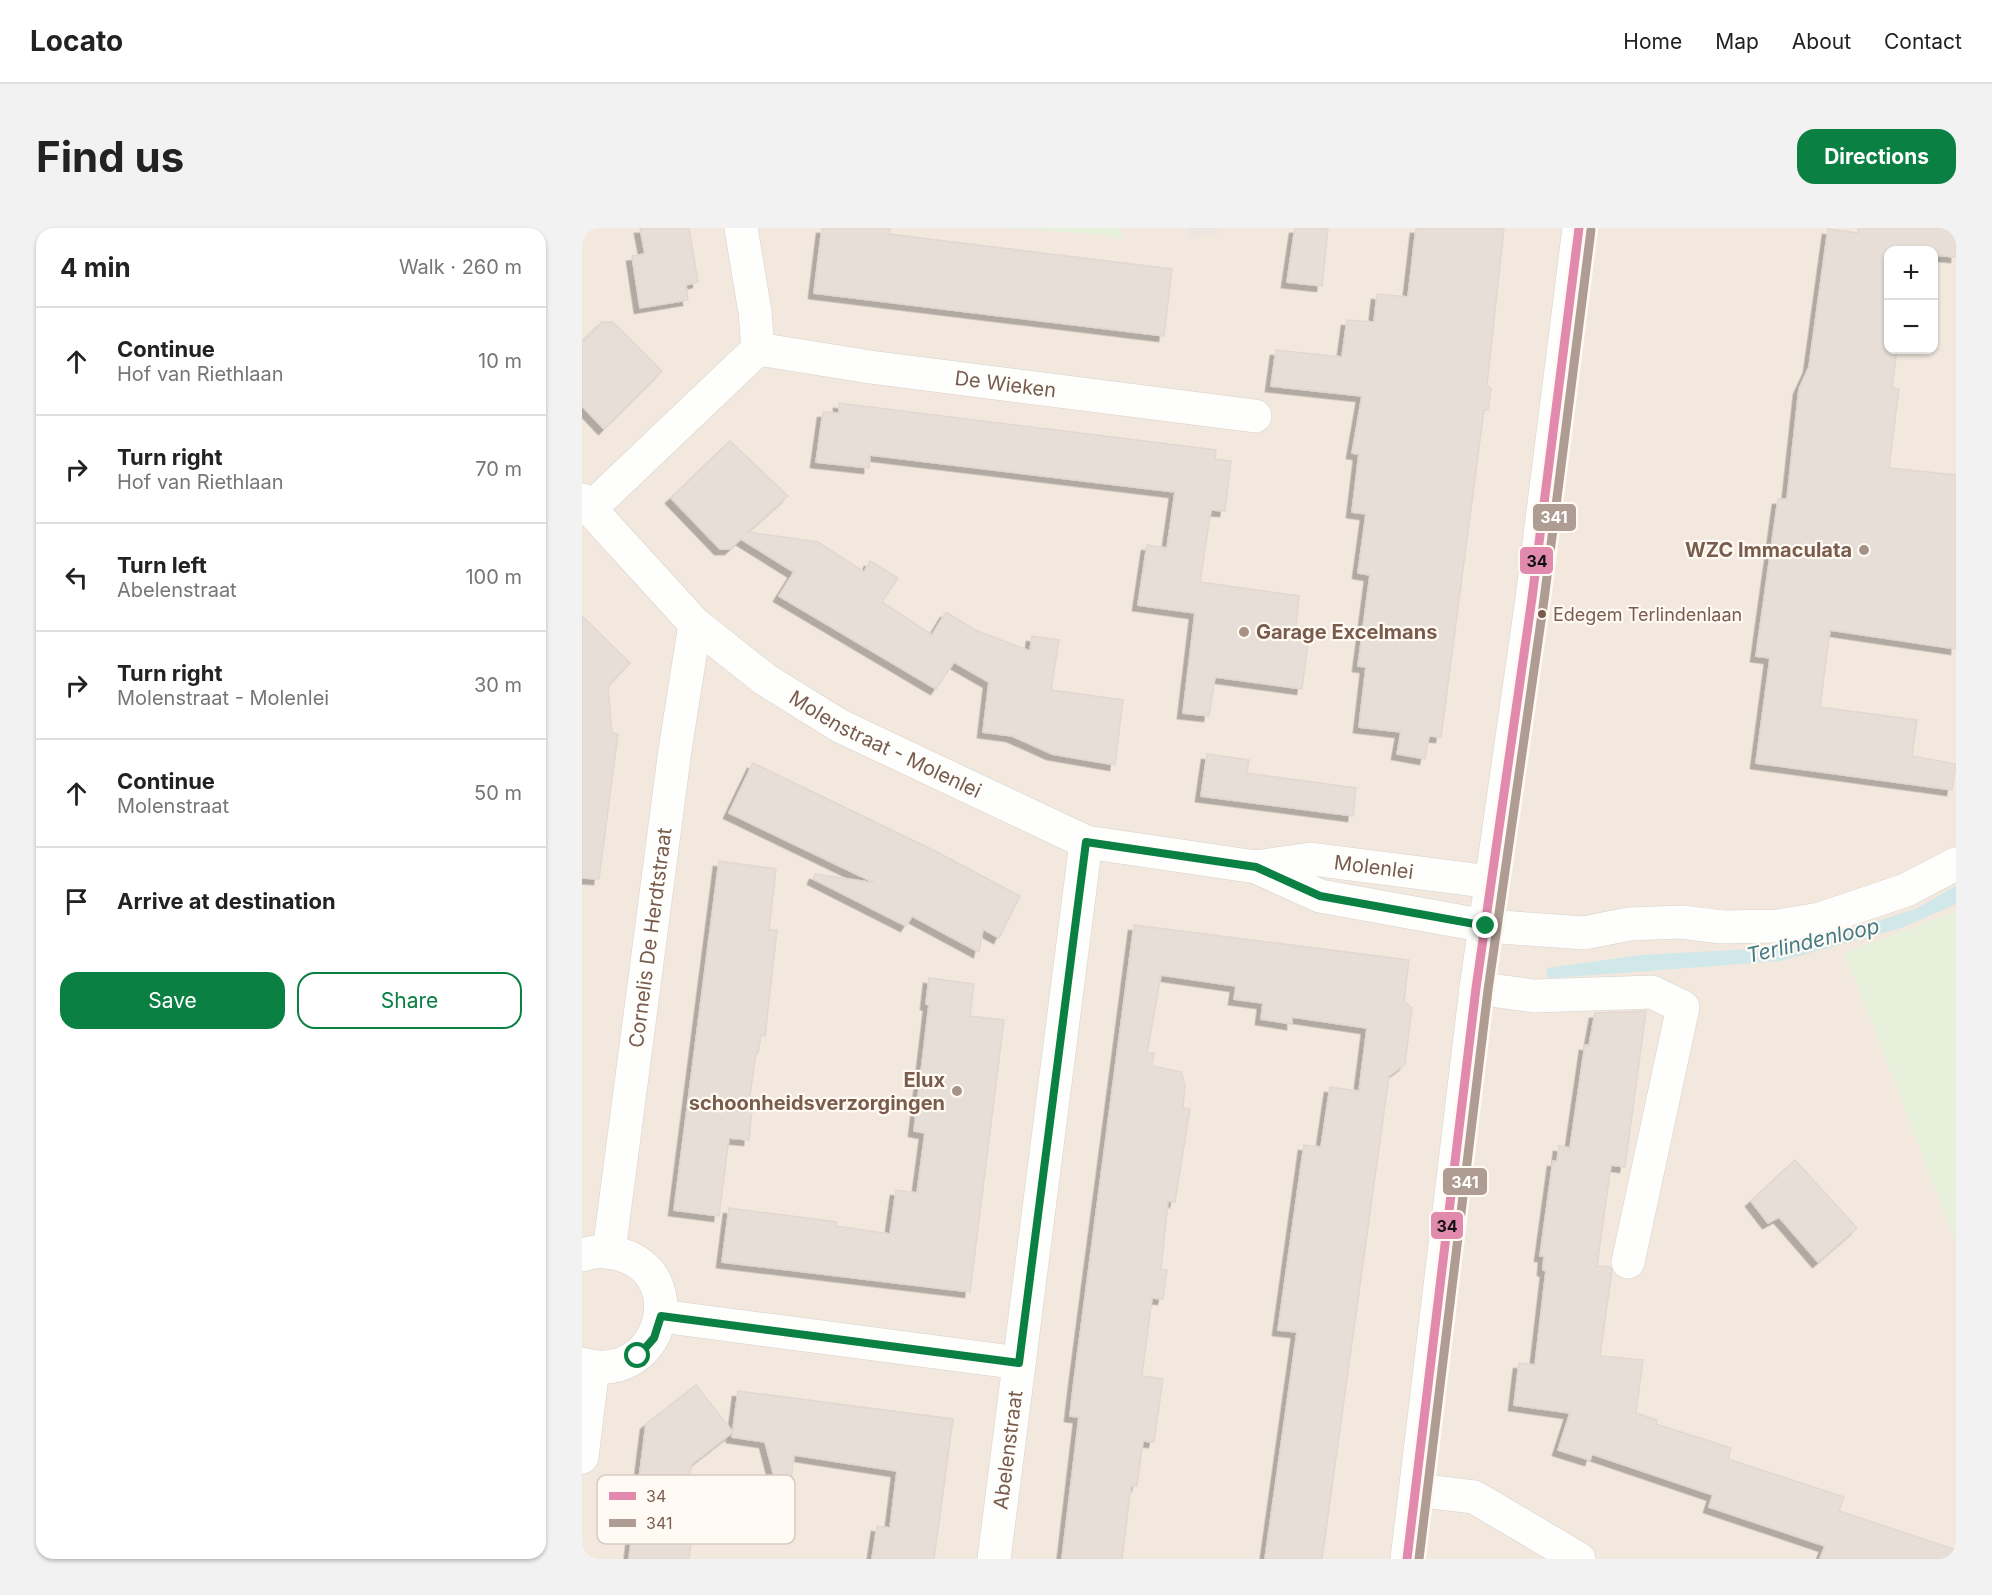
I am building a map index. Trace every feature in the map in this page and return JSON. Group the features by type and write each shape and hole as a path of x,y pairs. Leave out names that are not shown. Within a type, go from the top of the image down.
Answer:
{"street":[{"path":"587,504 758,348 755,312 741,228"},
{"path":"1407,1559 1476,988 1532,598 1579,228"},
{"name":"De Wieken","path":"758,348 870,367 1255,416"},
{"name":"Molenstraat - Molenlei","path":"587,504 695,624 766,680 840,726 1086,842 1256,867"},
{"name":"Cornelis De Herdtstraat","path":"596,1253 695,624"},
{"name":"Abelenstraat","path":"994,1559 1086,842"},
{"name":"Molenlei","path":"1256,867 1311,859 1491,882"},
{"path":"1256,867 1320,896 1486,926 1584,933 1629,924 1681,922 1722,927 1778,926 1820,919 1906,890 1956,864"},
{"path":"1476,988 1534,996 1652,992 1683,1007 1628,1262"},
{"path":"582,1457 588,1366 617,1367 638,1356 654,1338 661,1316 659,1294 649,1273 631,1258 596,1253"},
{"path":"661,1316 1019,1363"},
{"path":"1416,1490 1474,1497 1579,1559"}],"shaded area":[{"path":"582,228 1956,228 1956,1559 582,1559"},
{"path":"1186,228 1217,228 1219,233 1189,239"}],"green space":[{"path":"1003,228 1118,228 1125,239 1096,234"},
{"path":"1956,911 1956,1243 1845,953"}],"water":[{"name":"Terlindenloop","path":"1956,886 1956,904 1901,928 1780,961 1554,978 1548,977 1546,973 1548,968 1641,955 1773,948 1826,937 1916,909"}],"building":[{"path":"640,228 689,228 698,282 686,285 688,300 640,308 632,256 645,254"},
{"path":"822,228 890,228 889,234 1172,269 1164,336 814,293"},
{"path":"1295,228 1328,228 1322,286 1287,282"},
{"path":"1416,228 1504,228 1487,385 1491,389 1488,410 1484,410 1441,737 1429,736 1425,759 1397,754 1401,732 1359,727 1366,667 1358,666 1370,575 1358,573 1366,514 1352,512 1359,454 1352,453 1362,396 1271,386 1276,350 1342,357 1347,320 1374,322 1377,294 1408,297"},
{"name":"WZC Immaculata","path":"1858,228 1956,228 1956,257 1938,255 1938,246 1884,246 1884,354 1896,354 1892,388 1899,389 1889,468 1956,475 1956,649 1830,630 1820,707 1917,720 1912,756 1956,764 1952,790 1756,763 1770,658 1756,656 1778,499 1787,499 1799,389 1809,367 1828,229 1858,233"},
{"path":"602,322 613,322 662,371 604,429 582,406 582,342"},
{"path":"839,403 1216,450 1215,459 1231,461 1225,511 1211,510 1200,582 1299,596 1296,627 1310,628 1302,689 1215,677 1209,716 1183,713 1195,613 1138,605 1147,545 1167,548 1175,492 870,455 869,468 816,462 823,412 839,413"},
{"path":"730,441 788,496 748,532 818,542 864,572 870,561 898,578 882,602 932,635 946,612 975,630 1030,651 1032,636 1059,640 1051,690 1123,700 1115,765 1052,754 1012,736 983,732 989,682 954,662 936,689 779,596 794,572 741,539 730,549 720,549 671,498"},
{"path":"582,616 630,663 608,686 612,733 618,734 599,879 582,878"},
{"path":"1207,754 1249,760 1247,773 1356,788 1353,816 1201,796"},
{"path":"753,763 935,851 1020,896 999,938 983,929 979,952 912,916 906,926 813,879 815,874 875,883 729,813"},
{"path":"719,861 776,869 769,930 777,930 765,1036 761,1035 758,1053 756,1053 748,1110 752,1110 749,1140 729,1138 719,1216 674,1210"},
{"path":"1134,925 1409,960 1404,1001 1412,1008 1405,1064 1389,1076 1322,1559 1265,1559 1297,1332 1278,1330 1304,1145 1321,1147 1330,1087 1359,1091 1367,1028 1292,1017 1292,1024 1261,1019 1263,1003 1234,999 1236,986 1161,975 1147,1053 1154,1053 1152,1066 1181,1072 1185,1085 1183,1108 1190,1109 1175,1202 1168,1201 1161,1269 1167,1270 1163,1299 1152,1298 1142,1376 1163,1379 1154,1442 1143,1441 1137,1486 1131,1486 1122,1559 1062,1559 1079,1417 1070,1416"},
{"path":"929,978 974,984 970,1016 1004,1020 970,1292 722,1262 729,1208 837,1222 836,1226 890,1234 896,1190 917,1193 925,1133 914,1131 929,1005 926,1004"},
{"path":"1646,1011 1625,1167 1611,1165 1597,1266 1610,1267 1612,1270 1600,1356 1643,1360 1636,1413 1657,1420 1656,1424 1731,1448 1728,1459 1844,1497 1839,1511 1956,1550 1956,1559 1820,1559 1825,1546 1709,1507 1713,1495 1592,1454 1590,1460 1558,1450 1570,1413 1514,1405 1519,1363 1535,1365 1546,1271 1543,1270 1544,1256 1540,1256 1553,1161 1557,1162 1559,1146 1570,1148 1585,1045 1589,1046 1595,1013"},
{"path":"1795,1160 1857,1228 1818,1262 1779,1217 1768,1223 1751,1201"},
{"path":"696,1385 733,1432 692,1464 690,1475 640,1475 646,1424"},
{"path":"738,1391 953,1419 934,1559 872,1559 877,1526 890,1528 897,1471 794,1455 792,1475 774,1475 765,1442 732,1437"},
{"path":"631,1544 691,1544 689,1559 629,1559"}],"transit line":[{"name":"34","path":"1407,1559 1476,988 1532,598 1579,228"},
{"name":"341","path":"1419,1559 1488,990 1544,600 1591,230"}],"place":[{"name":"WZC Immaculata","path":"1864,550"},
{"name":"Edegem Terlindenlaan","path":"1542,614"},
{"name":"Garage Excelmans","path":"1244,632"},
{"name":"Elux schoonheidsverzorgingen","path":"957,1091"}],"route":[{"path":"638,1356 654,1338 661,1316 1019,1363 1086,842 1256,867 1320,896 1486,926"}]}
